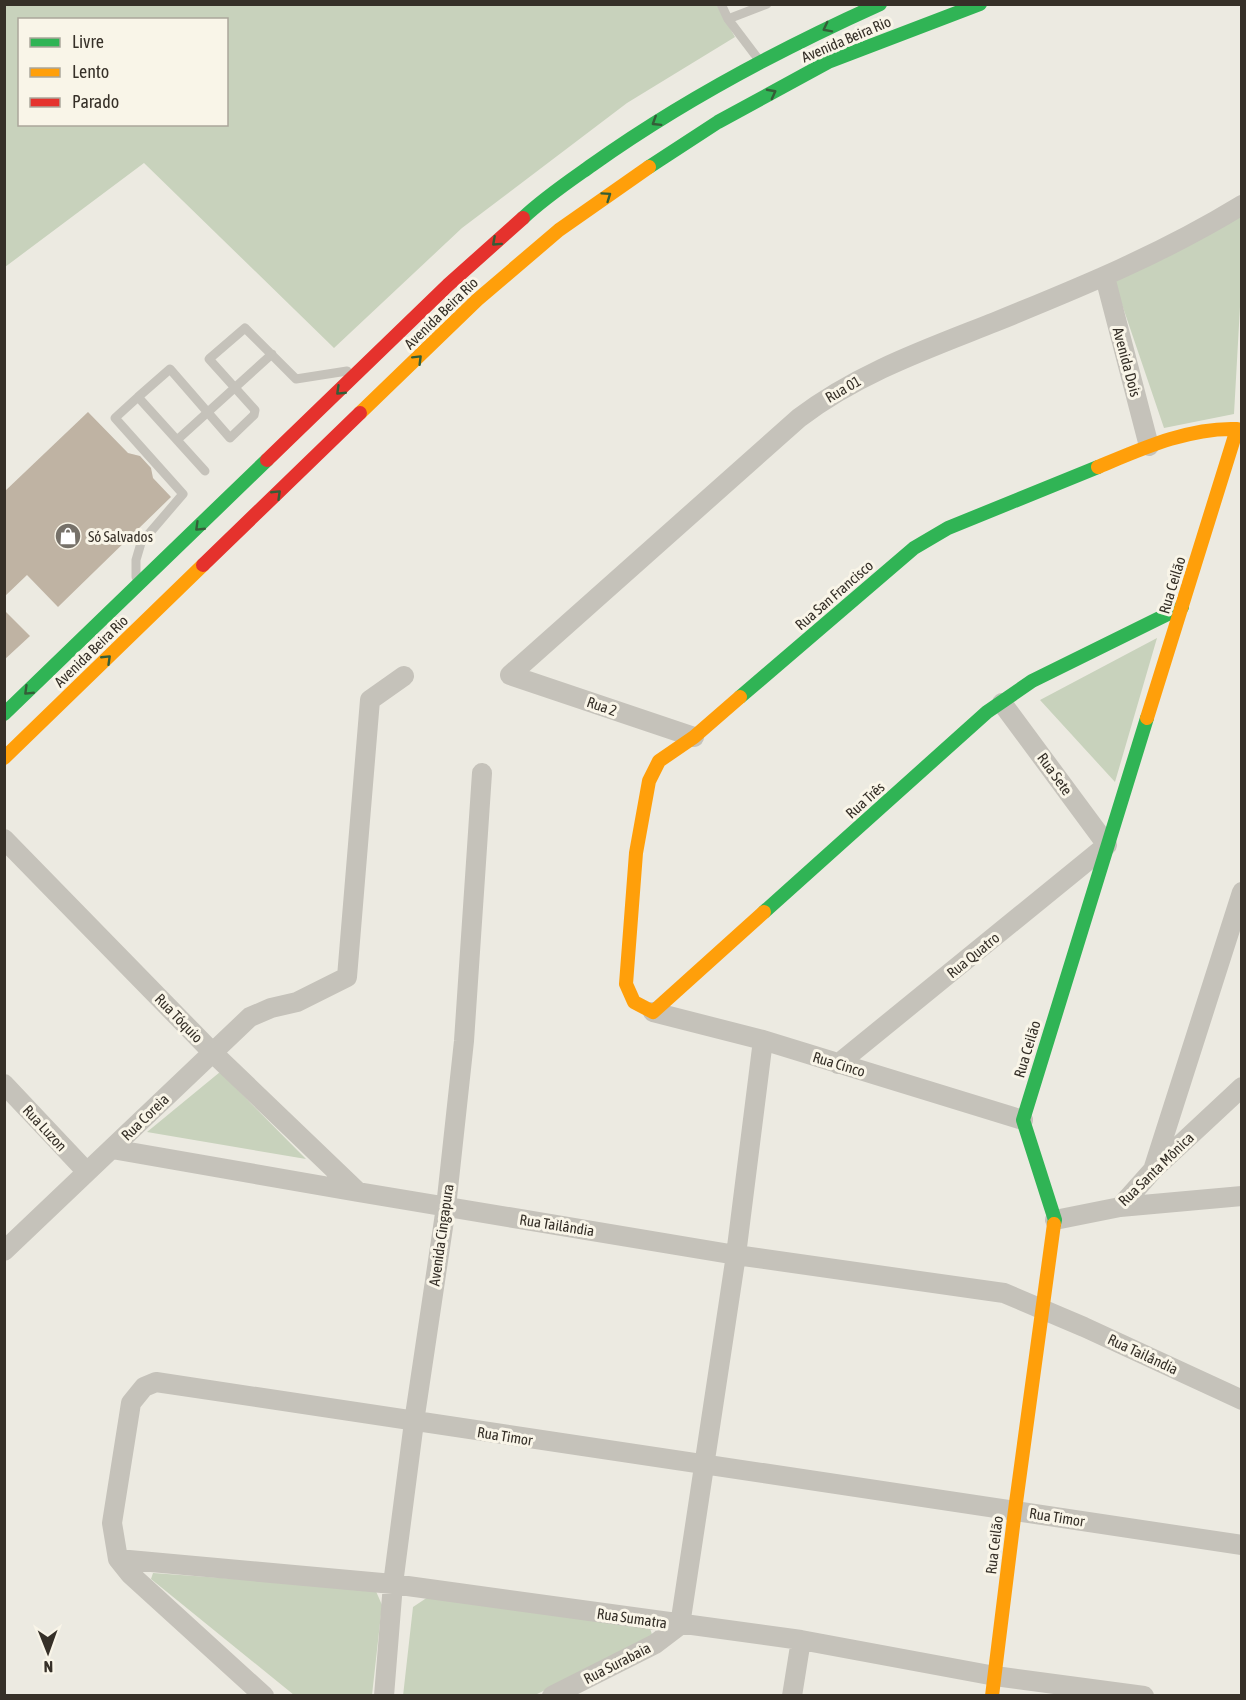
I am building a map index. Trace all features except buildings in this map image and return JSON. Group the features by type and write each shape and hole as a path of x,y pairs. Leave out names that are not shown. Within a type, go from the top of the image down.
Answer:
{"street":[{"name":"Avenida Beira Rio","path":"4,758 138,603 363,369 448,285 539,203 622,144 724,81 880,4"},
{"name":"Avenida Beira Rio","path":"4,714 138,603 477,300 559,230 632,178 718,122 828,62 980,4"},
{"name":"Rua 01","path":"510,675 799,418 823,400 888,365 1105,277 1197,232 1242,206"},
{"name":"Avenida Dois","path":"1105,277 1149,446"},
{"name":"Rua San Francisco","path":"653,1012 634,1002 626,984 636,853 649,781 659,761 694,737 914,548 948,528 1149,446 1216,428 1238,429"},
{"name":"Rua Ceilão","path":"993,1686 1055,1220 1023,1120 1238,429"},
{"name":"Rua Três","path":"653,1012 978,720 1032,681 1182,607"},
{"name":"Rua 2","path":"510,675 694,737"},
{"name":"Rua Coreia","path":"4,1251 250,1017 271,1008 297,1002 347,977 370,700 404,676"},
{"name":"Rua Sete","path":"1002,704 1107,845"},
{"name":"Avenida Cingapura","path":"384,1695 393,1584 446,1207 464,1041 483,773"},
{"name":"Rua Tóquio","path":"4,838 213,1053 358,1192"},
{"name":"Rua Quatro","path":"838,1064 1107,845"},
{"path":"1153,1170 1242,892"},
{"name":"Rua Cinco","path":"653,1012 763,1040 1023,1120"},
{"path":"680,1625 736,1255 763,1040"},
{"name":"Rua Luzon","path":"4,1084 86,1171"},
{"name":"Rua Santa Mônica","path":"1055,1220 1120,1207 1153,1170 1242,1087"},
{"name":"Rua Tailândia","path":"112,1149 736,1255 1004,1293 1242,1400"},
{"path":"1120,1207 1242,1196"},
{"name":"Rua Timor","path":"118,1559 112,1522 131,1403 144,1387 156,1382 1242,1545"},
{"path":"118,1559 130,1574 264,1695"},
{"name":"Rua Sumatra","path":"118,1559 393,1584 801,1640 993,1686 1144,1695"},
{"name":"Rua Surabaia","path":"552,1695 655,1644 680,1625"},
{"path":"792,1695 801,1640"}],"lane":[{"path":"721,4 728,19 760,62"},
{"path":"728,19 767,4"},
{"path":"138,603 136,560 141,543 183,494 114,418 170,369 230,438 254,415 255,410 209,359 245,328 296,379 363,369"},
{"path":"177,440 272,354"},
{"path":"138,397 206,471"}],"green space":[{"path":"716,4 735,37 627,103 462,228 334,348 144,163 5,267 5,5"},
{"path":"1241,209 1241,289 1234,414 1164,428 1114,281"},
{"path":"1157,638 1115,782 1040,700"},
{"path":"220,1072 306,1159 147,1132"},
{"path":"153,1573 375,1589 382,1605 372,1695 294,1695 151,1579"},
{"path":"428,1597 650,1628 653,1638 535,1695 403,1696 413,1607"}],"traffic: fast":[{"path":"523,218 592,165 696,98 805,39 880,4"},
{"path":"649,167 718,122 828,62 980,4"},
{"path":"4,714 267,460"},
{"path":"740,697 914,548 948,528 1098,467"},
{"path":"764,912 987,712 1032,681 1182,607"},
{"path":"1054,1224 1055,1220 1023,1120 1147,718"}],"traffic: slow":[{"path":"360,413 477,300 559,230 649,167"},
{"path":"1098,467 1183,435 1219,429 1237,429 1147,718"},
{"path":"4,758 203,565"},
{"path":"740,697 694,737 659,761 649,781 636,853 626,984 634,1002 653,1012 764,912"},
{"path":"992,1696 1054,1224"}],"traffic: jam":[{"path":"267,460 448,285 523,218"},
{"path":"203,565 360,413"}],"place":[{"name":"Só Salvados","path":"68,536"}]}
